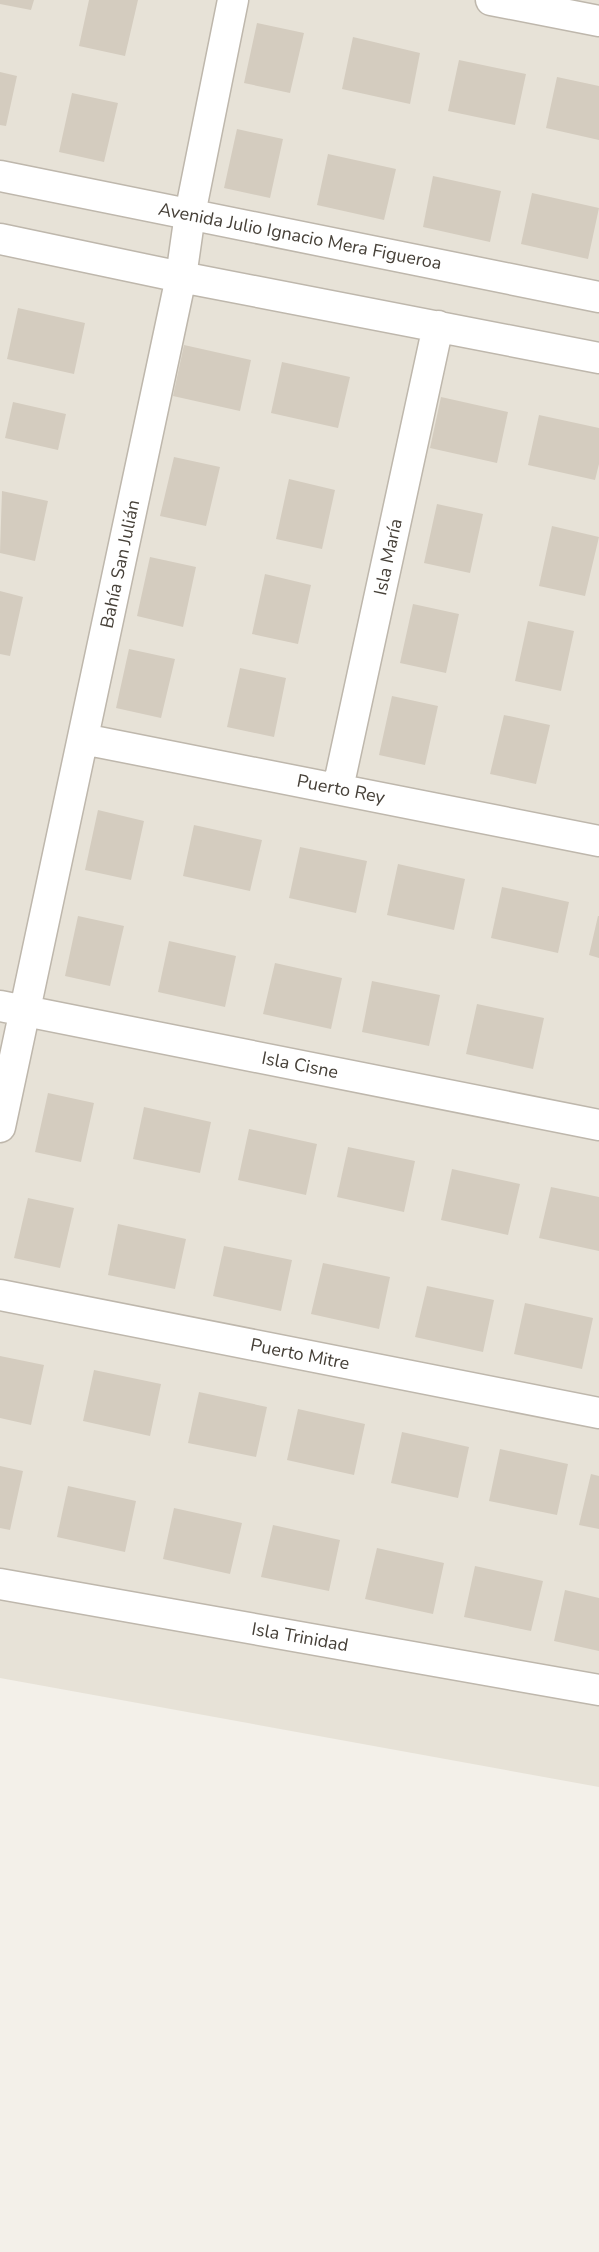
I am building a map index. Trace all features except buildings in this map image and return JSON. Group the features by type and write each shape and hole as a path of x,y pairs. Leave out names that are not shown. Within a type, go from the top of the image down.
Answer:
{"street":[{"name":"Bahía San Julián","path":"0,1127 12,1008 83,739 181,277 190,214 233,0"},
{"path":"491,0 599,21"},
{"name":"Avenida Julio Ignacio Mera Figueroa","path":"0,176 599,297"},
{"path":"0,239 599,358"},
{"name":"Isla María","path":"338,788 438,326"},
{"name":"Puerto Rey","path":"83,739 599,841"},
{"name":"Isla Cisne","path":"12,1008 599,1125"},
{"name":"Puerto Mitre","path":"0,1295 599,1413"},
{"name":"Isla Trinidad","path":"0,1584 599,1690"}],"shaded area":[{"path":"0,0 599,0 599,1787 0,1678"}]}
